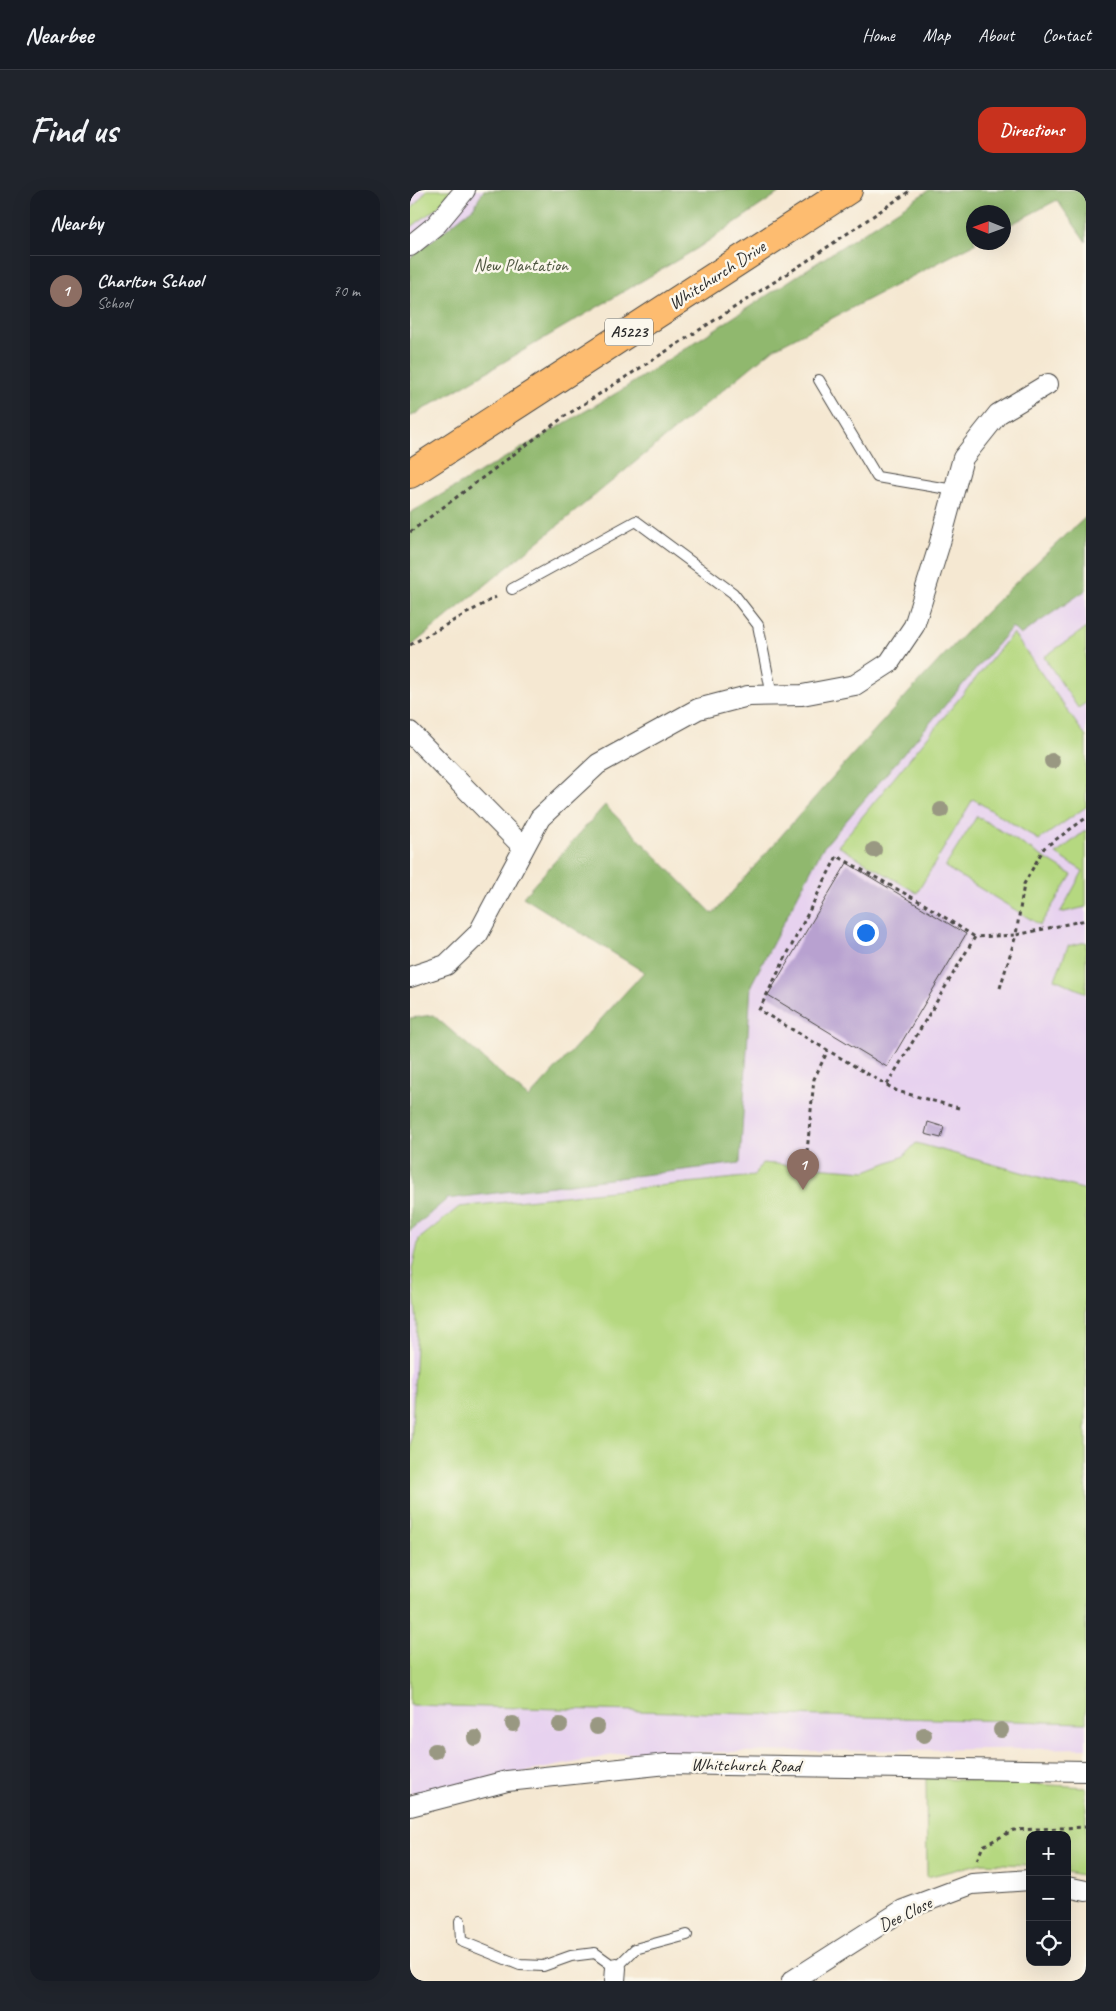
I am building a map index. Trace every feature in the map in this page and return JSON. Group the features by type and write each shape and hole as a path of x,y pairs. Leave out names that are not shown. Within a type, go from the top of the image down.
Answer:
{"main road":[{"name":"Whitchurch Drive","path":"410,474 848,190"}],"street":[{"path":"410,246 436,225 465,190"},
{"path":"410,977 446,965 478,934 540,818 598,764 698,709 748,696 802,696 856,685 889,663 914,626 963,458 998,414 1048,384"},
{"path":"410,732 524,848"},
{"name":"Whitchurch Road","path":"410,1806 507,1781 667,1764 1086,1771"},
{"name":"Dee Close","path":"792,1981 903,1910 972,1884 1026,1880"},
{"path":"1071,1888 1086,1891"}],"lane":[{"path":"819,380 877,477 954,490"},
{"path":"512,589 636,521 734,592 758,625 772,696"},
{"path":"460,1921 461,1941 520,1965 543,1966 570,1956 595,1953 615,1974 635,1949 687,1935"}],"path":[{"path":"410,532 565,416 808,261 911,190"},
{"path":"410,645 512,589"},
{"path":"1000,988 1016,935 1024,884 1044,848 1086,818"},
{"path":"959,1108 897,1091 758,1010 837,856 924,904 975,937 1016,935 1086,920"},
{"path":"887,1085 975,937"},
{"path":"808,1152 814,1079 828,1050"},
{"path":"972,1884 973,1870 983,1846 1014,1830 1086,1827"}],"shaded area":[{"path":"410,190 484,190 474,207 410,258"},
{"path":"1086,590 1086,1748 624,1753 410,1794 410,1231 447,1199 740,1163 751,984 822,849 1012,626 1020,635"}],"green space":[{"path":"427,190 453,190 438,207 410,228 410,211"},
{"name":"New Plantation","path":"484,190 783,190 698,248 410,417 410,258 474,207"},
{"path":"929,190 1086,190 1086,242 1057,200 1011,224 1011,205 966,205 966,248 773,349 410,647 410,513 620,391"},
{"path":"1086,517 1086,590 1020,635 1012,627 822,849 751,985 740,1163 447,1199 410,1231 410,1018 433,1015 529,1098 644,972 523,897 605,805 713,914 893,710 987,611"},
{"path":"1086,628 1086,703 1078,708 1044,657"},
{"path":"1013,633 1086,737 1086,807 1039,840 973,799 917,893 838,846"},
{"path":"977,816 1072,875 1040,925 945,867"},
{"path":"1086,830 1086,907 1060,913 1083,871 1056,854"},
{"path":"1086,942 1086,993 1055,979 1068,946"},
{"path":"916,1143 1086,1190 1086,1723 410,1705 410,1470 417,1324 412,1269 419,1239 459,1207 754,1176 762,1163 866,1171 904,1156"},
{"path":"926,1778 1086,1787 1086,1876 1071,1873 1071,1831 1026,1831 1026,1865 982,1863 927,1877"}],"building":[{"path":"847,863 966,934 887,1067 768,995"},
{"path":"928,1122 944,1127 941,1138 925,1134"}],"place":[{"name":"Charlton School","path":"803,1190"}]}
